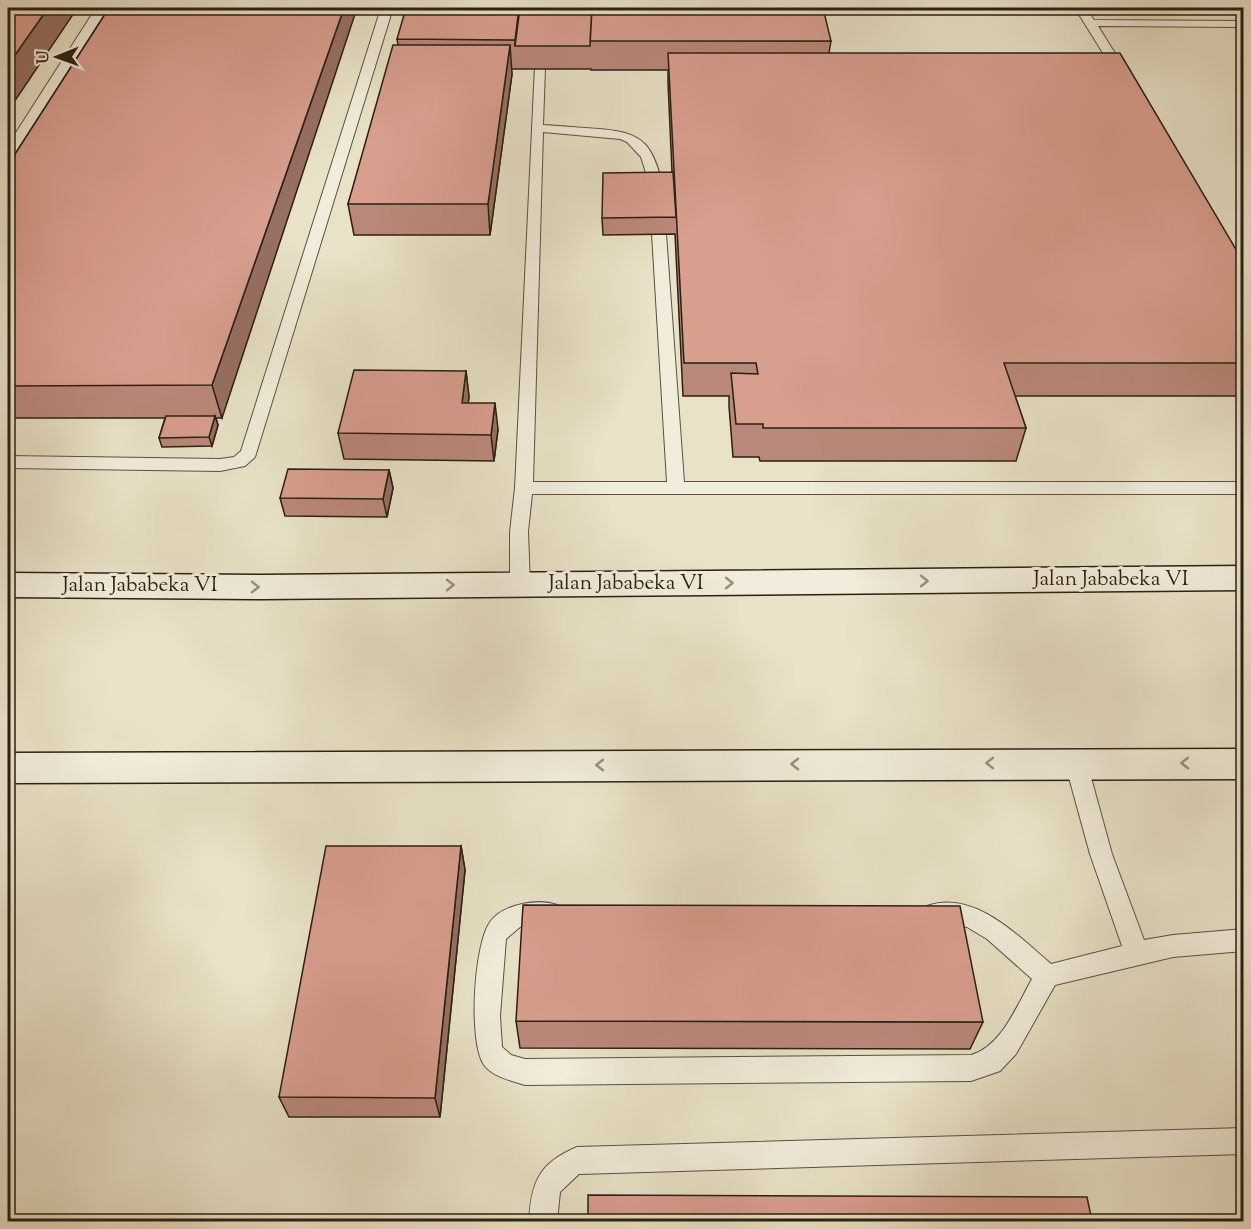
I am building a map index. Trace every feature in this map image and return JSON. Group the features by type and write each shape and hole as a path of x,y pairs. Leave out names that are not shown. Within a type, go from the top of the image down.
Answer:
{"street":[{"name":"Jalan Jababeka VI","path":"8,585 520,585 1244,578"},
{"path":"8,768 1244,764"}],"lane":[{"path":"8,154 102,8"},
{"path":"8,462 220,465 239,462 249,453 387,8"},
{"path":"1081,8 1128,85"},
{"path":"1091,23 1244,24"},
{"path":"520,585 519,532 524,488 539,69"},
{"path":"537,128 623,135 635,140 649,159 657,189"},
{"path":"658,234 676,488"},
{"path":"524,488 1244,488"},
{"path":"1076,763 1101,854 1137,953"},
{"path":"573,913 517,915 499,926 494,938 487,1036 493,1056 508,1067 525,1072 971,1068 991,1062 1007,1045 1047,976 1173,946 1244,940"},
{"path":"912,914 970,917 995,931 1047,976"},
{"path":"543,1221 544,1193 558,1170 577,1161 1244,1141"}],"building":[{"path":"8,8 48,8 8,65"},
{"path":"109,8 344,8 212,385 8,386 8,165"},
{"path":"406,8 519,8 515,40 397,39"},
{"path":"520,8 592,8 590,46 515,46"},
{"path":"592,8 823,8 831,41 590,41"},
{"path":"393,45 510,45 488,204 348,204"},
{"path":"668,53 1120,53 1244,263 1244,363 1004,363 1026,428 763,428 763,424 736,424 731,373 758,374 756,363 684,363"},
{"path":"673,172 676,217 602,218 603,173"},
{"path":"354,370 466,371 462,403 495,403 491,435 338,433"},
{"path":"166,416 215,416 209,437 159,438"},
{"path":"288,469 389,470 383,499 280,498"},
{"path":"326,846 461,846 435,1098 279,1097"},
{"path":"523,905 960,906 983,1022 516,1021"},
{"path":"588,1195 1087,1197 1092,1221 588,1221"}]}
